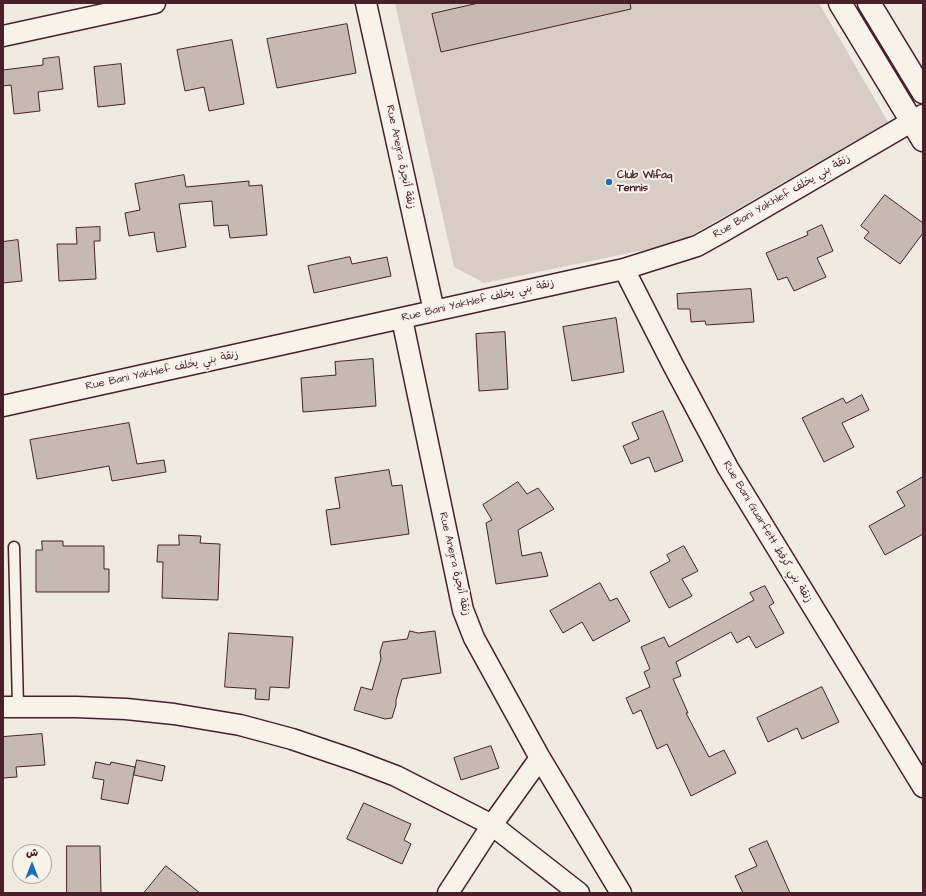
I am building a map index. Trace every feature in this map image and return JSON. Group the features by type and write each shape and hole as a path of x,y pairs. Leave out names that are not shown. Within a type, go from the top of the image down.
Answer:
{"street":[{"path":"3,36 155,3"},
{"name":"Rue Anejra زنقة أنجرة","path":"366,3 434,311"},
{"path":"840,3 917,119 923,140"},
{"path":"869,3 923,92"},
{"name":"Rue Bani Yakhlef زنقة بني يخلف","path":"3,406 624,269 697,246 917,119"},
{"name":"Rue Bani Guarfett زنقة بني كرفط","path":"624,269 728,468 923,787"},
{"name":"Rue Anejra زنقة أنجرة","path":"402,319 463,610 474,638 540,758 621,893"},
{"path":"11,706 126,709 174,714 240,726 292,739 396,776 492,825 579,893"},
{"path":"448,893 492,825 540,758"}],"lane":[{"path":"11,706 14,547"}],"shaded area":[{"name":"Club Wifaq Tennis","path":"395,3 819,3 888,122 678,243 484,283 454,267"}],"building":[{"path":"479,3 630,3 631,9 441,52 432,14"},
{"path":"347,24 356,73 277,88 267,39"},
{"path":"232,40 244,104 209,111 204,87 185,91 177,50"},
{"path":"59,57 63,89 38,92 40,111 14,114 11,85 3,86 3,70 43,65 43,59"},
{"path":"121,64 125,104 98,107 94,67"},
{"path":"184,175 186,187 249,181 249,186 262,185 267,235 230,238 228,225 214,226 212,201 179,204 186,247 157,252 154,232 129,236 125,213 140,210 135,184"},
{"path":"885,195 923,223 923,233 900,264 864,238 869,232 861,226"},
{"path":"822,225 833,251 817,258 826,277 794,291 787,277 778,280 766,253 808,235 807,232"},
{"path":"100,227 100,241 94,241 96,279 59,281 57,244 77,244 76,228"},
{"path":"18,240 22,281 3,283 3,242"},
{"path":"350,257 352,264 387,257 391,276 314,293 308,266"},
{"path":"751,289 754,322 706,325 705,321 691,322 690,309 678,309 677,294"},
{"path":"616,318 624,372 572,381 563,327"},
{"path":"505,332 508,389 479,391 476,334"},
{"path":"373,359 376,406 303,412 301,378 336,375 335,362"},
{"path":"862,395 869,410 842,423 854,447 824,462 802,418 843,398 846,403"},
{"path":"663,411 683,461 655,472 649,457 631,464 623,446 639,439 632,423"},
{"path":"129,423 137,464 164,460 166,472 112,481 109,466 37,479 30,440"},
{"path":"389,470 392,486 402,485 409,534 331,545 326,510 340,508 335,478"},
{"path":"923,477 923,534 885,555 869,526 905,506 897,492"},
{"path":"518,482 527,494 538,488 554,509 518,530 522,556 541,552 548,576 496,584 486,523 492,520 483,505"},
{"path":"179,535 201,536 200,543 220,544 218,600 162,598 163,562 157,562 158,545 179,545"},
{"path":"42,541 63,541 63,546 104,546 104,569 109,569 109,592 36,592 36,550 42,550"},
{"path":"684,546 698,571 682,579 692,596 669,608 650,572 670,561 667,555"},
{"path":"600,583 610,601 617,598 630,621 593,641 582,622 563,633 550,611"},
{"path":"765,586 774,603 769,606 784,633 756,648 749,636 737,643 731,632 676,662 681,676 673,679 688,713 686,713 709,757 724,750 736,773 691,796 667,744 657,749 641,710 633,714 626,698 650,687 644,672 650,669 641,647 664,637 669,647 754,600 750,593"},
{"path":"410,631 418,633 435,631 441,673 402,679 392,718 385,719 354,710 361,687 372,690 381,659 380,652 383,642 407,639"},
{"path":"229,633 293,637 289,688 270,687 269,700 255,699 256,689 225,687"},
{"path":"822,687 839,722 802,739 797,728 768,742 757,718"},
{"path":"42,734 45,765 16,767 17,777 3,778 3,737"},
{"path":"491,746 499,768 461,780 454,758"},
{"path":"137,760 165,766 162,781 134,775"},
{"path":"96,762 110,765 111,762 135,767 128,804 101,799 104,780 93,778"},
{"path":"364,803 411,824 404,840 411,844 402,864 347,839"},
{"path":"767,841 790,893 743,893 735,876 757,866 749,849"},
{"path":"67,846 100,846 101,893 67,893"},
{"path":"166,866 200,893 144,893"}],"place":[{"name":"Club Wifaq Tennis","path":"609,182"}]}
